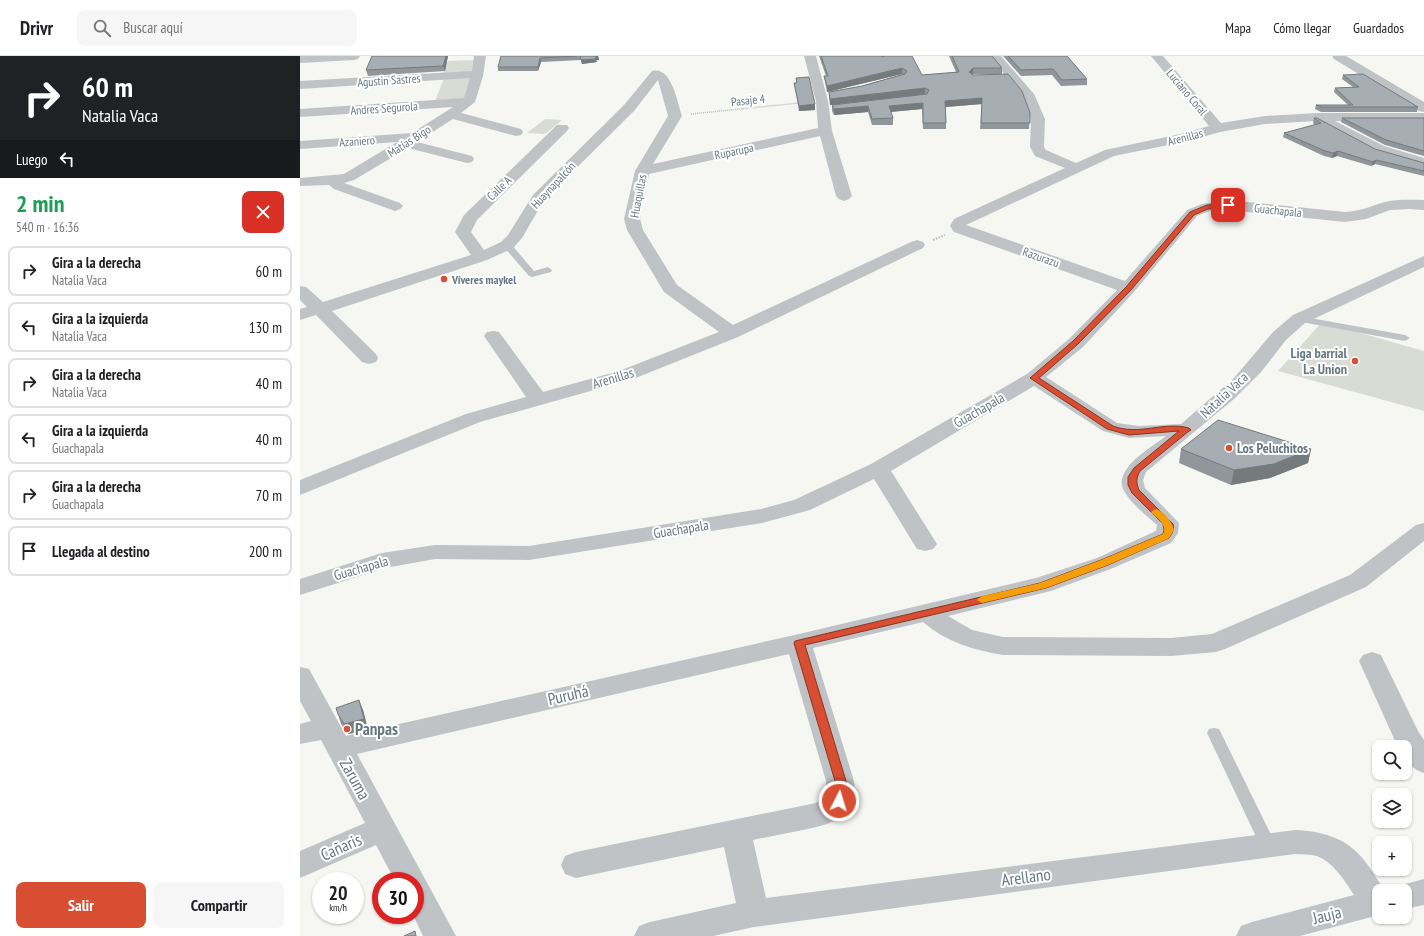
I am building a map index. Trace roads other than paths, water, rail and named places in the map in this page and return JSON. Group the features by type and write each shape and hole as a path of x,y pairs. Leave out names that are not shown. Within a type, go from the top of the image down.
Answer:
{"street":[{"path":"300,59 354,56"},
{"path":"469,102 478,74 480,56"},
{"path":"810,56 825,102 825,130 844,196"},
{"path":"995,56 1010,77 1028,94 1038,119 1036,147 1040,153 1048,158 1076,168"},
{"name":"Luciano Coral","path":"1157,56 1218,128"},
{"path":"1338,56 1424,108"},
{"name":"Huaynapalcón","path":"300,315 481,257 507,245 514,238 538,198 629,108 656,68 664,78 675,116"},
{"name":"Agustin Sastres","path":"300,85 478,74"},
{"name":"Andres Segurola","path":"300,113 469,102"},
{"name":"Matías Bigo","path":"300,182 336,180 358,172 469,102"},
{"path":"450,114 516,132"},
{"name":"Huaquillas","path":"675,116 642,171 632,219 635,230 670,288 732,334"},
{"path":"1318,117 1379,149 1424,163"},
{"name":"Arenillas","path":"960,226 1076,168 1110,153 1188,137 1218,128 1265,120 1318,117 1424,117"},
{"name":"Calle A","path":"481,257 464,232 470,218 562,128"},
{"name":"Ruparupa","path":"642,171 825,130"},
{"path":"410,140 467,159"},
{"name":"Azaniero","path":"300,145 410,140"},
{"path":"336,180 336,184 339,186 395,206"},
{"name":"Guachapala","path":"300,587 382,561 435,552 529,553 762,516 802,505 879,469 1034,378 1076,342 1128,288 1192,213 1207,207 1228,205 1345,217 1361,216 1388,206 1409,204 1424,205"},
{"name":"Razurazu","path":"960,226 1128,288"},
{"name":"Arenillas","path":"300,488 473,418 626,375 732,334 917,245"},
{"name":"Natalia Vaca","path":"799,643 1042,585 1105,562 1166,536 1169,530 1168,524 1135,491 1132,485 1133,477 1137,470 1186,430 1254,367 1287,327 1299,319 1424,261"},
{"path":"300,291 369,358"},
{"path":"492,336 518,368 538,400"},
{"path":"1034,378 1110,427 1119,431 1129,433 1174,428 1186,430"},
{"path":"879,469 925,544"},
{"path":"928,612 941,625 959,635 979,642 1003,646 1171,647 1216,643 1358,582 1424,530"},
{"path":"576,865 736,833 822,814 832,810 839,801 842,791 799,643"},
{"name":"Puruhá","path":"300,734 333,738 799,643"},
{"path":"1372,661 1406,736 1424,762"},
{"name":"Zaruma","path":"300,676 406,872"},
{"name":"Cañaris","path":"300,866 382,828"},
{"path":"736,833 754,913"},
{"name":"Arellano","path":"650,936 754,913 1268,845 1309,841 1324,845 1338,852 1372,886"},
{"name":"Jauja","path":"1412,895 1424,892"},
{"name":"Jauja","path":"1271,933 1372,905"},
{"path":"424,906 440,936"}],"lane":[{"path":"507,245 532,274 548,270"},
{"path":"1299,319 1405,338"},
{"path":"1214,733 1268,845"}],"place":[{"name":"Víveres maykel","path":"444,279"},
{"name":"Liga barrial La Union","path":"1355,361"},
{"name":"Los Peluchitos","path":"1229,448"},
{"name":"Panpas","path":"347,729"}]}
